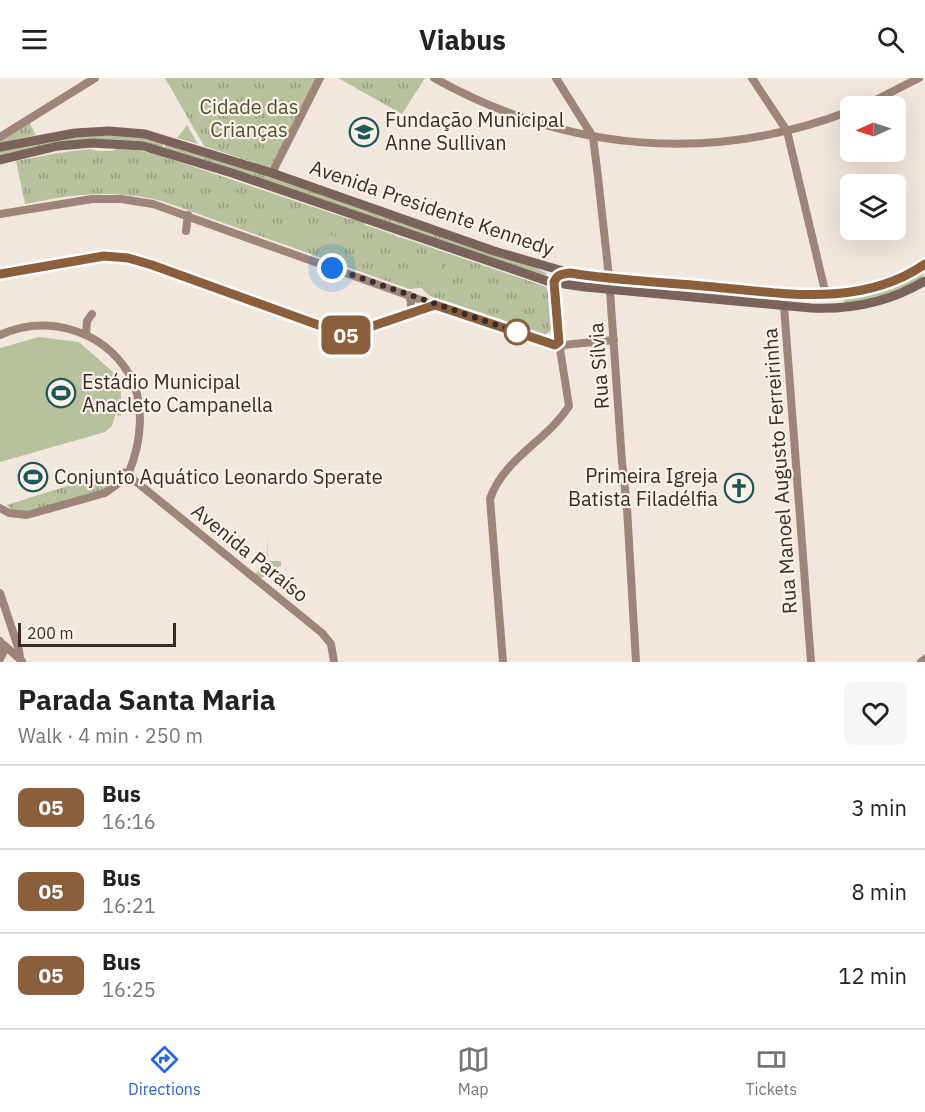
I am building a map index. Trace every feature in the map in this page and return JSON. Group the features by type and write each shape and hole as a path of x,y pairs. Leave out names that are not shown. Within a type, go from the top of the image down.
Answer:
{"main road":[{"name":"Avenida Presidente Kennedy","path":"0,147 61,134 135,132 205,151 494,251 570,273 794,295 826,295 889,282 925,264"},
{"path":"166,152 170,141"},
{"name":"Avenida Presidente Kennedy","path":"0,160 58,146 93,143 133,144 166,152 554,282 610,290 811,309 841,308 877,301 913,288 925,281"},
{"path":"196,162 205,157 205,151"},
{"path":"538,265 549,273 554,282 558,276 570,273"},
{"path":"598,276 610,290"},
{"path":"784,306 787,298 794,295"},
{"path":"826,295 841,308"}],"street":[{"path":"1,136 96,78"},
{"path":"272,173 320,78"},
{"path":"434,78 501,111 539,124 593,137 641,142 689,144 751,138 787,132 840,114"},
{"name":"Rua Sílvia","path":"556,78 593,137 609,277 636,662"},
{"path":"752,78 787,132 826,295"},
{"path":"884,96 919,78"},
{"path":"0,214 104,198 153,204 293,255 559,345 614,340"},
{"path":"186,231 188,215"},
{"path":"502,662 490,499 512,465 569,406 559,345 554,282"},
{"path":"409,295 411,312"},
{"name":"Rua Manoel Augusto Ferreirinha","path":"784,306 811,662"},
{"path":"86,334 87,321 92,314"},
{"path":"0,334 19,328 47,324 86,334 105,346 129,374 135,388 140,429 137,451 128,478 105,493 27,515 9,513 0,508"},
{"name":"Avenida Paraíso","path":"128,478 320,637 326,646 329,662"},
{"name":"Avenida Paraíso","path":"128,478 322,633 332,644 334,662"},
{"path":"0,593 22,660"},
{"path":"2,642 9,642 14,634"},
{"path":"2,642 22,660"},
{"path":"1,661 5,652 2,642"},
{"path":"921,662 925,659"}],"green space":[{"name":"Cidade das Crianças","path":"165,78 318,78 270,168 204,146"},
{"path":"338,78 425,78 402,114"},
{"path":"28,120 36,135 0,143 0,137"},
{"path":"187,125 198,144 177,138"},
{"path":"142,135 164,142 162,149 107,141 0,157 0,149 60,136"},
{"path":"166,142 191,148 537,268 547,274 544,276 164,148"},
{"path":"90,149 98,151 136,150 155,154 349,219 363,221 365,225 397,237 541,285 546,287 548,292 551,330 544,335 536,334 430,296 421,288 409,289 162,201 126,195 93,194 25,204 16,161"},
{"path":"284,218 343,241 311,246 281,236 279,229"},
{"path":"423,254 443,261 439,273 419,266"},
{"path":"418,268 438,275 434,287 414,280"},
{"path":"925,269 922,278 894,291 845,303 843,299 879,291"},
{"path":"615,281 782,297 780,302 614,286"},
{"path":"373,327 372,341 352,334"},
{"name":"Estádio Municipal Anacleto Campanella","path":"39,337 79,342 114,373 116,382 120,383 122,406 119,403 118,410 121,410 121,416 115,415 112,426 105,432 0,462 0,348"},
{"path":"118,470 107,489 25,513 13,511 7,505"},
{"path":"267,537 268,561 281,561 281,566 262,578 255,575 267,560"}],"bus line":[{"name":"05","path":"0,274 104,256 116,256 152,265 346,335 435,305 555,345 559,342 554,282 556,277 562,274 812,296 863,289 889,282 925,264"}],"place":[{"name":"Fundação Municipal Anne Sullivan","path":"364,132"},
{"name":"Estádio Municipal Anacleto Campanella","path":"61,393"},
{"name":"Conjunto Aquático Leonardo Sperate","path":"33,477"},
{"name":"Primeira Igreja Batista Filadélfia","path":"739,488"}],"route":[{"path":"332,268 517,332"}]}
